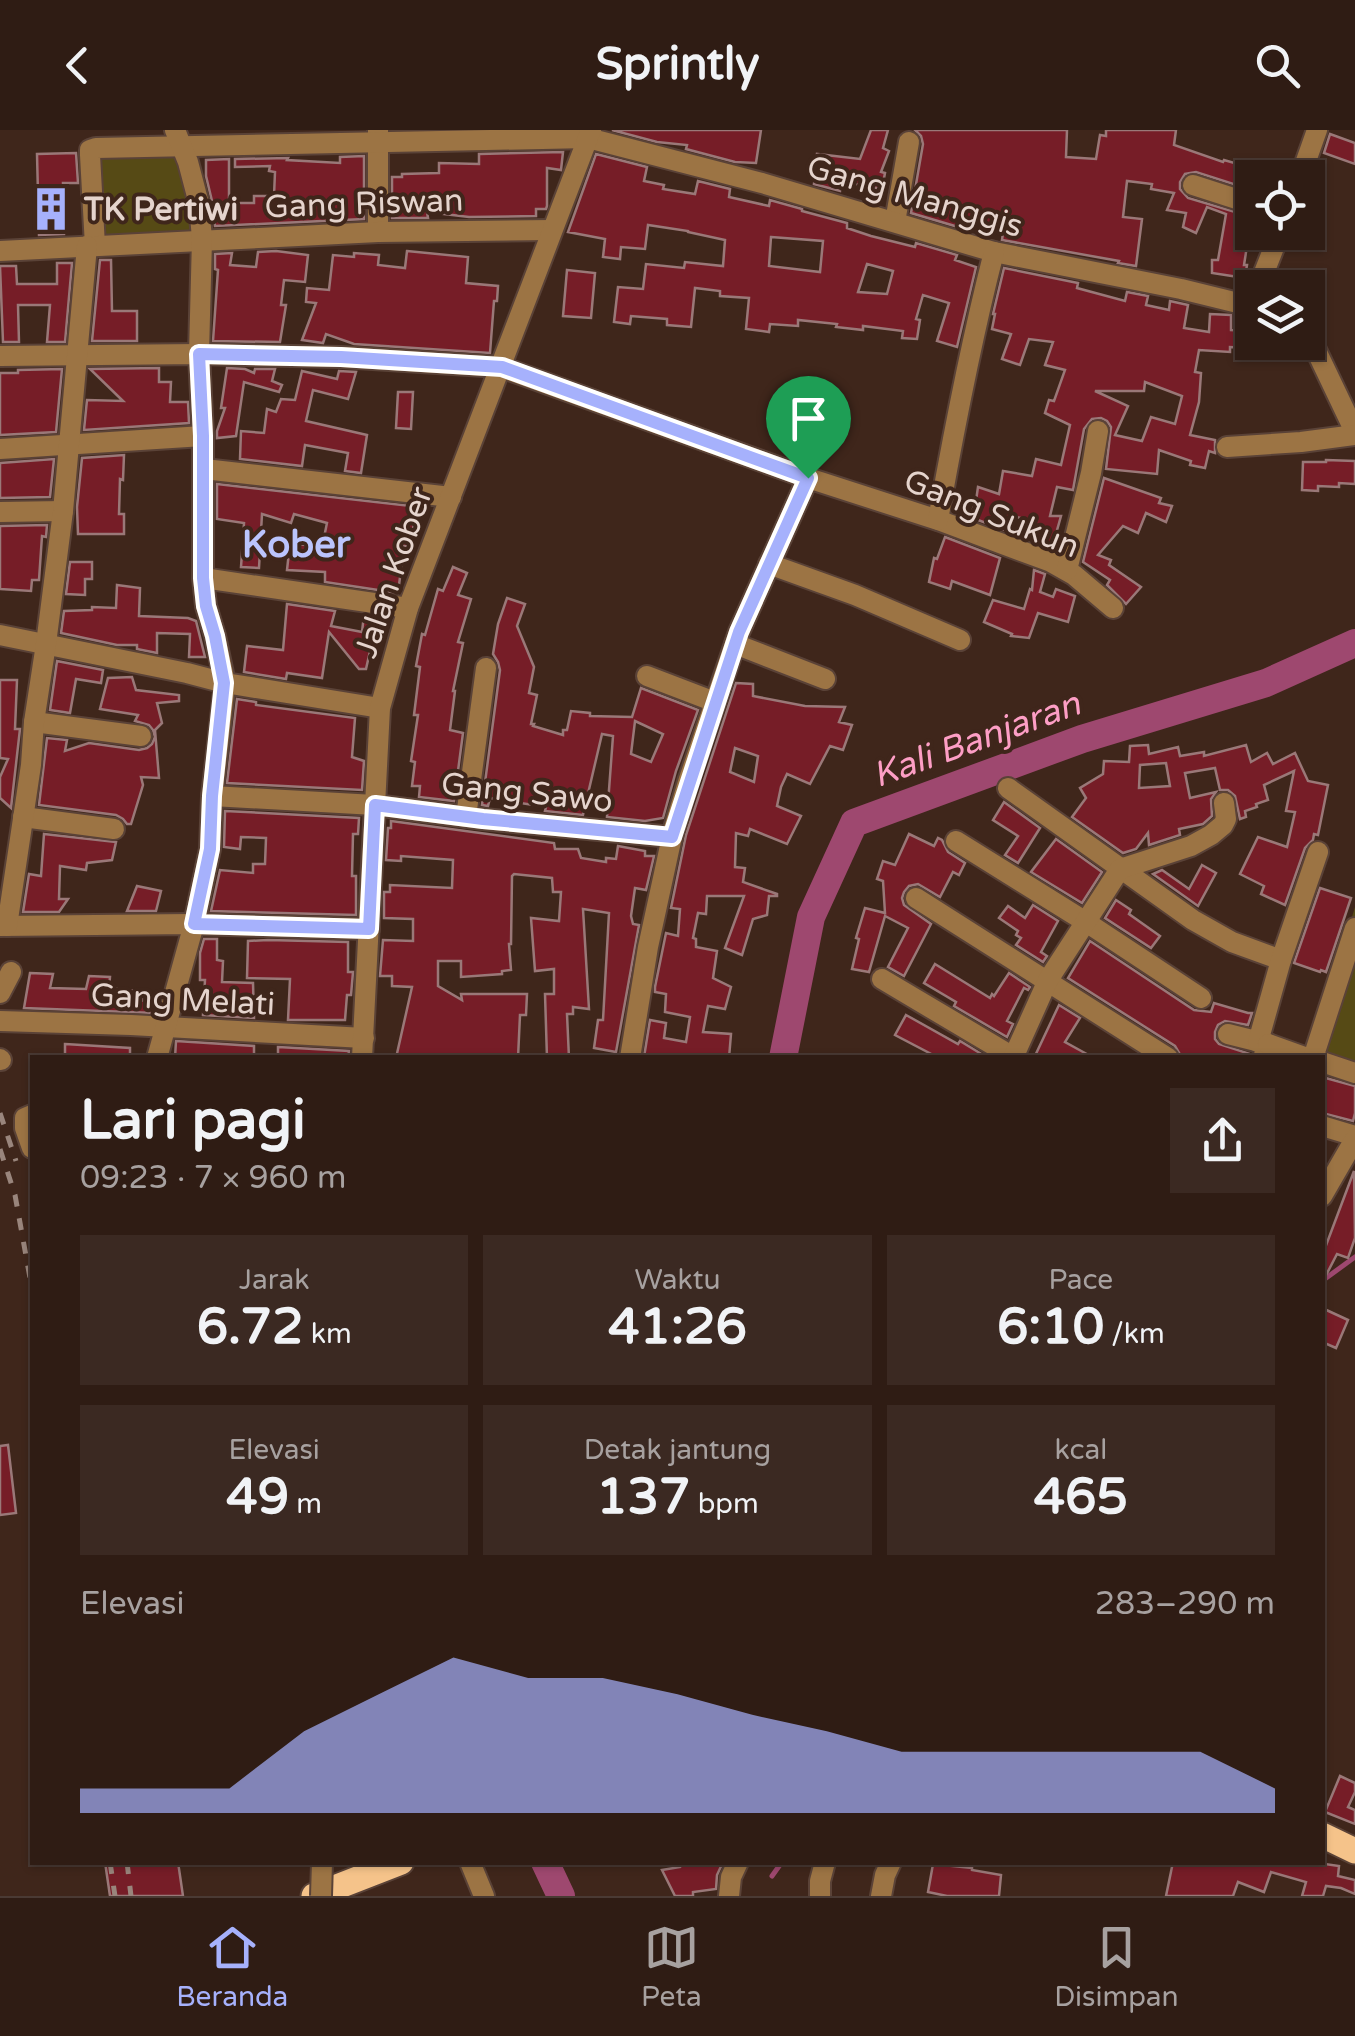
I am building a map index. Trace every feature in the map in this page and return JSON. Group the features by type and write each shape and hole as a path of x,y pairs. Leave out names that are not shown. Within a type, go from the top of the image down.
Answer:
{"main road":[{"path":"1325,1836 1355,1851"},
{"path":"318,1896 395,1865"}],"street":[{"path":"1306,160 1317,130"},
{"name":"Gang Manggis","path":"104,140 589,134 994,252 1235,301"},
{"name":"Jalan Kober","path":"363,1048 380,708 408,608 589,134"},
{"path":"378,136 378,232"},
{"path":"157,1055 210,849 224,683 203,578 199,354 202,239 194,182 178,138"},
{"path":"104,140 90,150 91,246 70,445 23,818 4,926 189,924 369,929"},
{"path":"895,222 910,142"},
{"path":"1193,184 1235,198"},
{"name":"Gang Riswan","path":"0,250 378,232 551,230"},
{"path":"938,520 994,252"},
{"name":"Gang Sukun","path":"0,356 199,354 502,367 1051,562 1114,608"},
{"path":"1227,447 1355,434 1321,360"},
{"path":"1067,570 1092,474 1098,430"},
{"path":"0,448 203,436"},
{"path":"204,469 451,497"},
{"path":"630,1055 672,837 735,644 808,478"},
{"path":"0,512 62,511"},
{"path":"769,564 960,640"},
{"path":"203,578 408,608"},
{"path":"0,635 224,683 380,708"},
{"path":"735,644 825,679"},
{"path":"466,817 486,668"},
{"path":"646,676 715,702"},
{"path":"34,722 141,736"},
{"path":"1008,788 1193,920 1232,942 1282,960"},
{"name":"Gang Sawo","path":"212,796 375,805 672,837"},
{"path":"1015,1055 1048,980 1120,870 1191,846 1211,835 1226,820 1224,803"},
{"path":"23,818 114,830"},
{"path":"956,842 1201,998"},
{"path":"1263,1048 1282,960 1318,852"},
{"path":"916,898 1163,1055"},
{"path":"1311,1055 1355,928"},
{"path":"0,993 11,972"},
{"path":"882,979 1011,1055"},
{"name":"Gang Melati","path":"0,1021 130,1025 363,1048"},
{"path":"1228,1034 1263,1048 1296,1055"},
{"path":"1325,1063 1355,1073"},
{"path":"30,1116 25,1118 25,1128 30,1142"},
{"path":"1325,1127 1355,1137 1325,1191"},
{"path":"318,1896 322,1865"},
{"path":"471,1865 484,1896"},
{"path":"729,1896 737,1865"},
{"path":"820,1896 824,1865"},
{"path":"881,1896 890,1865"}],"shaded area":[{"path":"182,145 197,239 95,240 90,155"},
{"path":"1355,907 1355,1071 1325,1062 1334,976"}],"building":[{"path":"612,130 761,130 756,163 735,162 686,149 687,145"},
{"path":"871,130 888,130 883,148 889,151 881,172 885,173 882,189 841,181 840,191 814,184 817,154 860,159"},
{"path":"915,130 1067,130 1066,157 1096,159 1100,135 1106,136 1106,130 1176,130 1174,145 1235,163 1235,185 1196,172 1185,174 1180,189 1188,198 1235,212 1235,250 1246,250 1246,270 1235,270 1235,276 1212,273 1212,260 1218,260 1226,214 1207,207 1196,233 1183,227 1186,213 1167,210 1174,193 1151,189 1152,184 1127,181 1123,217 1142,219 1136,266 1002,240 1003,233 965,229 911,213 923,144"},
{"path":"1330,134 1355,143 1355,164 1324,153"},
{"path":"563,152 561,170 547,168 547,206 536,209 536,216 469,217 427,212 428,218 392,218 392,177 439,173 439,163 479,164 479,154"},
{"name":"TK Pertiwi","path":"76,153 78,183 63,183 64,234 39,235 37,154"},
{"path":"596,154 647,167 644,181 664,185 663,189 695,194 698,181 730,189 729,197 769,206 770,200 802,209 847,223 847,228 871,236 957,255 955,260 976,267 957,347 937,341 949,303 923,295 916,319 920,320 917,339 902,338 903,331 863,326 863,330 798,320 798,326 770,324 769,332 746,329 749,298 720,296 720,291 695,288 691,327 667,325 667,319 631,316 630,324 614,322 618,287 643,289 646,264 684,268 685,262 723,266 725,240 648,225 645,249 621,247 620,259 603,257 605,239 568,232","holes":["771,237 823,241 820,272 769,266","867,264 893,271 887,294 858,292"]},
{"path":"364,156 364,219 215,226 206,160 229,159 229,203 254,203 254,196 274,196 275,172 269,171 270,166 235,167 235,159 288,158 340,163 340,157"},
{"path":"407,251 468,257 466,283 498,286 490,353 354,344 326,334 323,343 302,340 316,303 306,302 307,288 329,290 333,255 379,255 378,265 405,268"},
{"path":"258,252 308,255 305,282 284,280 281,305 286,305 280,342 213,341 218,270 215,254 232,253 230,265 256,267"},
{"path":"100,260 111,260 112,311 137,311 137,341 92,341"},
{"path":"57,263 72,263 65,342 47,342 50,305 18,305 19,342 3,342 0,266 16,266 17,284 57,284"},
{"path":"1004,268 1078,283 1077,288 1125,301 1127,292 1148,296 1146,305 1169,310 1170,301 1188,305 1184,328 1209,332 1210,314 1231,315 1235,347 1230,347 1230,352 1199,350 1195,372 1201,373 1199,402 1190,435 1215,440 1215,453 1209,451 1205,468 1159,450 1157,474 1106,469 1111,427 1101,418 1092,419 1084,429 1073,490 1057,487 1050,516 1061,516 1052,548 1033,532 1035,522 1013,516 1010,532 970,517 978,487 999,494 1003,471 1032,476 1036,459 1061,465 1070,425 1045,413 1049,400 1054,401 1065,370 1045,365 1053,342 1029,339 1020,365 1002,359 1011,334 992,329","holes":["1145,382 1182,396 1175,424 1151,417 1142,441 1115,435 1128,406 1095,391 1144,391"]},
{"path":"567,270 595,273 591,318 563,316"},
{"path":"159,368 159,382 171,382 170,402 188,402 189,423 84,430 87,400 123,401 90,369"},
{"path":"227,368 254,373 255,369 275,369 272,381 282,385 279,392 244,382 236,436 217,438 225,408 221,408"},
{"path":"62,369 56,432 0,435 0,373"},
{"path":"302,371 337,379 339,371 356,372 348,399 313,390 306,421 367,435 361,473 345,471 348,453 305,445 302,466 240,459 241,431 264,433 267,409 276,412 281,399 295,400"},
{"path":"398,392 413,392 411,429 396,428"},
{"path":"124,455 119,514 124,514 124,534 78,534 82,458"},
{"path":"54,459 50,497 0,498 0,463"},
{"path":"1355,461 1355,484 1302,490 1303,462"},
{"path":"1104,478 1161,498 1159,503 1172,506 1166,522 1146,513 1138,533 1123,526 1098,555 1111,560 1109,565 1141,587 1126,604 1107,585 1110,580 1083,562"},
{"path":"217,484 420,507 420,518 414,518 412,547 404,546 398,593 325,582 325,572 287,570 290,543 322,547 327,523 294,514 291,523 262,514 259,568 241,567 244,523 217,519"},
{"path":"47,525 46,537 42,536 39,580 32,580 31,591 0,589 0,526"},
{"path":"945,537 1000,558 990,595 952,581 950,589 929,582 934,558 937,559"},
{"path":"70,562 92,562 92,579 85,579 85,595 66,594"},
{"path":"453,567 467,573 458,595 471,599 458,642 463,643 453,691 450,730 463,733 454,801 419,797 420,786 412,786 415,762 411,761 418,715 414,715 420,667 416,666 422,634 425,635 438,589 443,591"},
{"path":"1034,570 1045,574 1040,592 1053,597 1056,589 1075,596 1068,622 1038,613 1029,638 1011,636 984,622 993,600 1024,609 1032,590"},
{"path":"117,585 140,588 139,616 196,621 205,657 189,657 190,634 157,633 157,653 137,649 137,645 117,645 61,633 64,611 116,608"},
{"path":"507,598 525,604 517,626 534,667 529,693 537,695 533,726 563,735 571,711 590,716 632,717 641,688 698,710 663,818 645,821 607,817 613,736 602,734 583,815 490,798 488,806 482,805 500,670 493,654","holes":["635,721 663,734 651,762 631,754"]},
{"path":"287,604 335,611 331,626 362,632 364,615 382,618 381,629 375,629 366,669 359,669 329,632 322,678 287,673 286,679 244,672 247,646 283,650"},
{"path":"57,661 103,670 101,683 76,679 70,713 50,710"},
{"path":"132,677 136,690 179,695 179,701 157,703 162,723 155,730 159,778 141,777 143,785 131,824 116,815 39,805 47,738 67,740 65,751 89,743 139,750 152,744 153,730 135,721 138,715 100,709 108,678"},
{"path":"0,680 17,680 15,729 20,729 11,808 0,798 0,777 8,759 0,758"},
{"path":"736,683 753,684 753,696 805,706 845,707 839,722 852,725 843,750 830,746 810,784 787,774 781,787 777,806 801,816 787,844 750,829 748,836 736,833 735,867 745,868 743,882 777,894 769,896 767,915 753,919 742,955 725,948 744,896 707,896 706,914 698,913 693,938 696,947 717,951 713,978 731,987 725,1009 708,1006 703,1032 731,1034 729,1055 644,1055 650,1020 666,1023 664,1038 686,1042 690,1017 665,1012 666,994 655,992 666,933 678,936 680,909 671,908 686,835","holes":["735,748 758,756 754,782 730,772"]},
{"path":"237,699 355,718 352,757 364,761 362,790 227,783"},
{"path":"1148,745 1149,754 1178,747 1180,756 1204,752 1204,756 1246,745 1251,762 1267,753 1273,764 1295,753 1308,781 1328,785 1318,835 1314,834 1305,848 1285,905 1261,894 1264,886 1240,874 1258,837 1287,847 1295,812 1286,811 1294,771 1264,785 1268,800 1245,811 1246,817 1240,819 1235,796 1220,790 1215,768 1185,773 1190,798 1216,792 1211,799 1212,816 1203,824 1179,829 1180,835 1149,845 1148,833 1136,849 1123,853 1072,817 1086,798 1080,788 1103,774 1104,761 1129,762 1130,746","holes":["1166,763 1170,786 1139,788 1140,765"]},
{"path":"1004,802 1040,828 1018,863 1005,855 1018,836 993,820"},
{"path":"225,811 359,818 358,834 353,834 356,915 211,911 220,870 253,873 253,864 265,864 266,838 241,837 240,849 224,847"},
{"path":"391,821 554,843 555,849 578,849 581,858 606,862 606,858 616,859 618,846 654,856 646,890 635,888 631,916 633,924 639,925 616,1052 594,1048 598,1020 603,1020 609,913 583,909 589,1009 573,1007 573,1014 567,1014 569,1055 547,1055 545,994 554,994 554,969 535,971 531,918 559,921 561,892 553,892 552,878 514,874 511,970 461,977 461,961 438,961 438,986 462,1000 461,994 527,994 526,1015 520,1015 518,1055 397,1055 412,987 392,986 392,976 380,976 383,940 413,941 413,919 384,918 384,892 390,892 390,885 452,888 453,860 401,856 401,861 386,860"},
{"path":"44,834 116,842 112,860 87,863 86,870 60,866 59,899 68,899 59,912 23,912 29,874 41,876"},
{"path":"909,834 934,846 938,838 942,840 948,852 965,863 959,875 953,872 940,897 918,884 904,892 904,905 931,924 904,976 888,967 908,928 885,916 869,972 852,969 865,908 885,913 883,881 877,879 883,861 895,865"},
{"path":"1056,839 1102,872 1082,903 1031,872"},
{"path":"1202,865 1216,873 1198,906 1153,874 1162,870 1189,889"},
{"path":"137,886 161,891 156,911 127,911"},
{"path":"1320,888 1351,898 1326,972 1294,963"},
{"path":"1116,900 1160,936 1151,948 1105,918"},
{"path":"1033,905 1058,921 1041,952 1047,956 1043,962 1016,945 1021,938 1016,935 1018,931 999,918 1008,906 1025,918"},
{"path":"204,939 217,939 217,960 223,961 222,982 253,983 254,1018 203,1015 205,980 200,980 200,953"},
{"path":"248,941 348,942 348,972 353,972 345,1020 288,1020 290,979 247,978"},
{"path":"1090,941 1194,1010 1211,1012 1214,1003 1252,1013 1248,1025 1225,1021 1215,1032 1219,1044 1250,1055 1180,1055 1175,1046 1068,978"},
{"path":"935,964 990,998 1009,973 1030,987 1024,988 1007,1021 1013,1024 1007,1037 924,983"},
{"path":"30,973 53,974 50,988 86,989 89,976 110,977 109,988 146,992 141,1000 157,1005 155,1013 24,1008"},
{"path":"1059,1005 1080,1018 1065,1042 1089,1055 1035,1055"},
{"path":"906,1015 983,1055 933,1055 895,1035"},
{"path":"176,1041 254,1046 254,1055 175,1055"},
{"path":"65,1044 130,1048 130,1055 65,1055"},
{"path":"278,1047 349,1051 348,1055 278,1055"},
{"path":"1325,1078 1355,1086 1353,1121 1325,1114"},
{"path":"1354,1171 1355,1238 1348,1258 1337,1254 1325,1277 1325,1248"},
{"path":"1325,1309 1348,1320 1336,1348 1325,1343"},
{"path":"8,1445 16,1513 0,1515 0,1446"},
{"path":"1340,1776 1355,1783 1348,1807 1355,1810 1355,1824 1325,1812"},
{"path":"1325,1864 1339,1866 1338,1876 1355,1880 1355,1894 1326,1886 1323,1896 1302,1896 1306,1882 1271,1872 1264,1892 1238,1882 1233,1896 1166,1896 1172,1865"},
{"path":"105,1865 178,1865 183,1896 110,1896"},
{"path":"722,1865 716,1889 693,1892 693,1896 675,1896 662,1870"},
{"path":"933,1865 1001,1875 999,1896 928,1892"}],"waterway":[{"name":"Kali Banjaran","path":"784,1055 811,917 854,823 1082,739 1266,683 1355,643"},
{"path":"1325,1279 1355,1257"},
{"name":"Kali Banjaran","path":"546,1865 561,1896"},
{"path":"772,1876 780,1865"}],"railway":[{"path":"0,1113 16,1161"},
{"path":"0,1149 15,1195 30,1278"},
{"path":"110,1865 115,1896"},
{"path":"127,1865 131,1896"}],"place":[{"name":"TK Pertiwi","path":"51,209"}],"district":[{"name":"Kober","path":"296,544"}],"route":[{"path":"199,354 341,357 502,367 808,478 739,632 672,837 375,805 369,929 194,924 210,849 224,683 203,578 199,354"}]}
